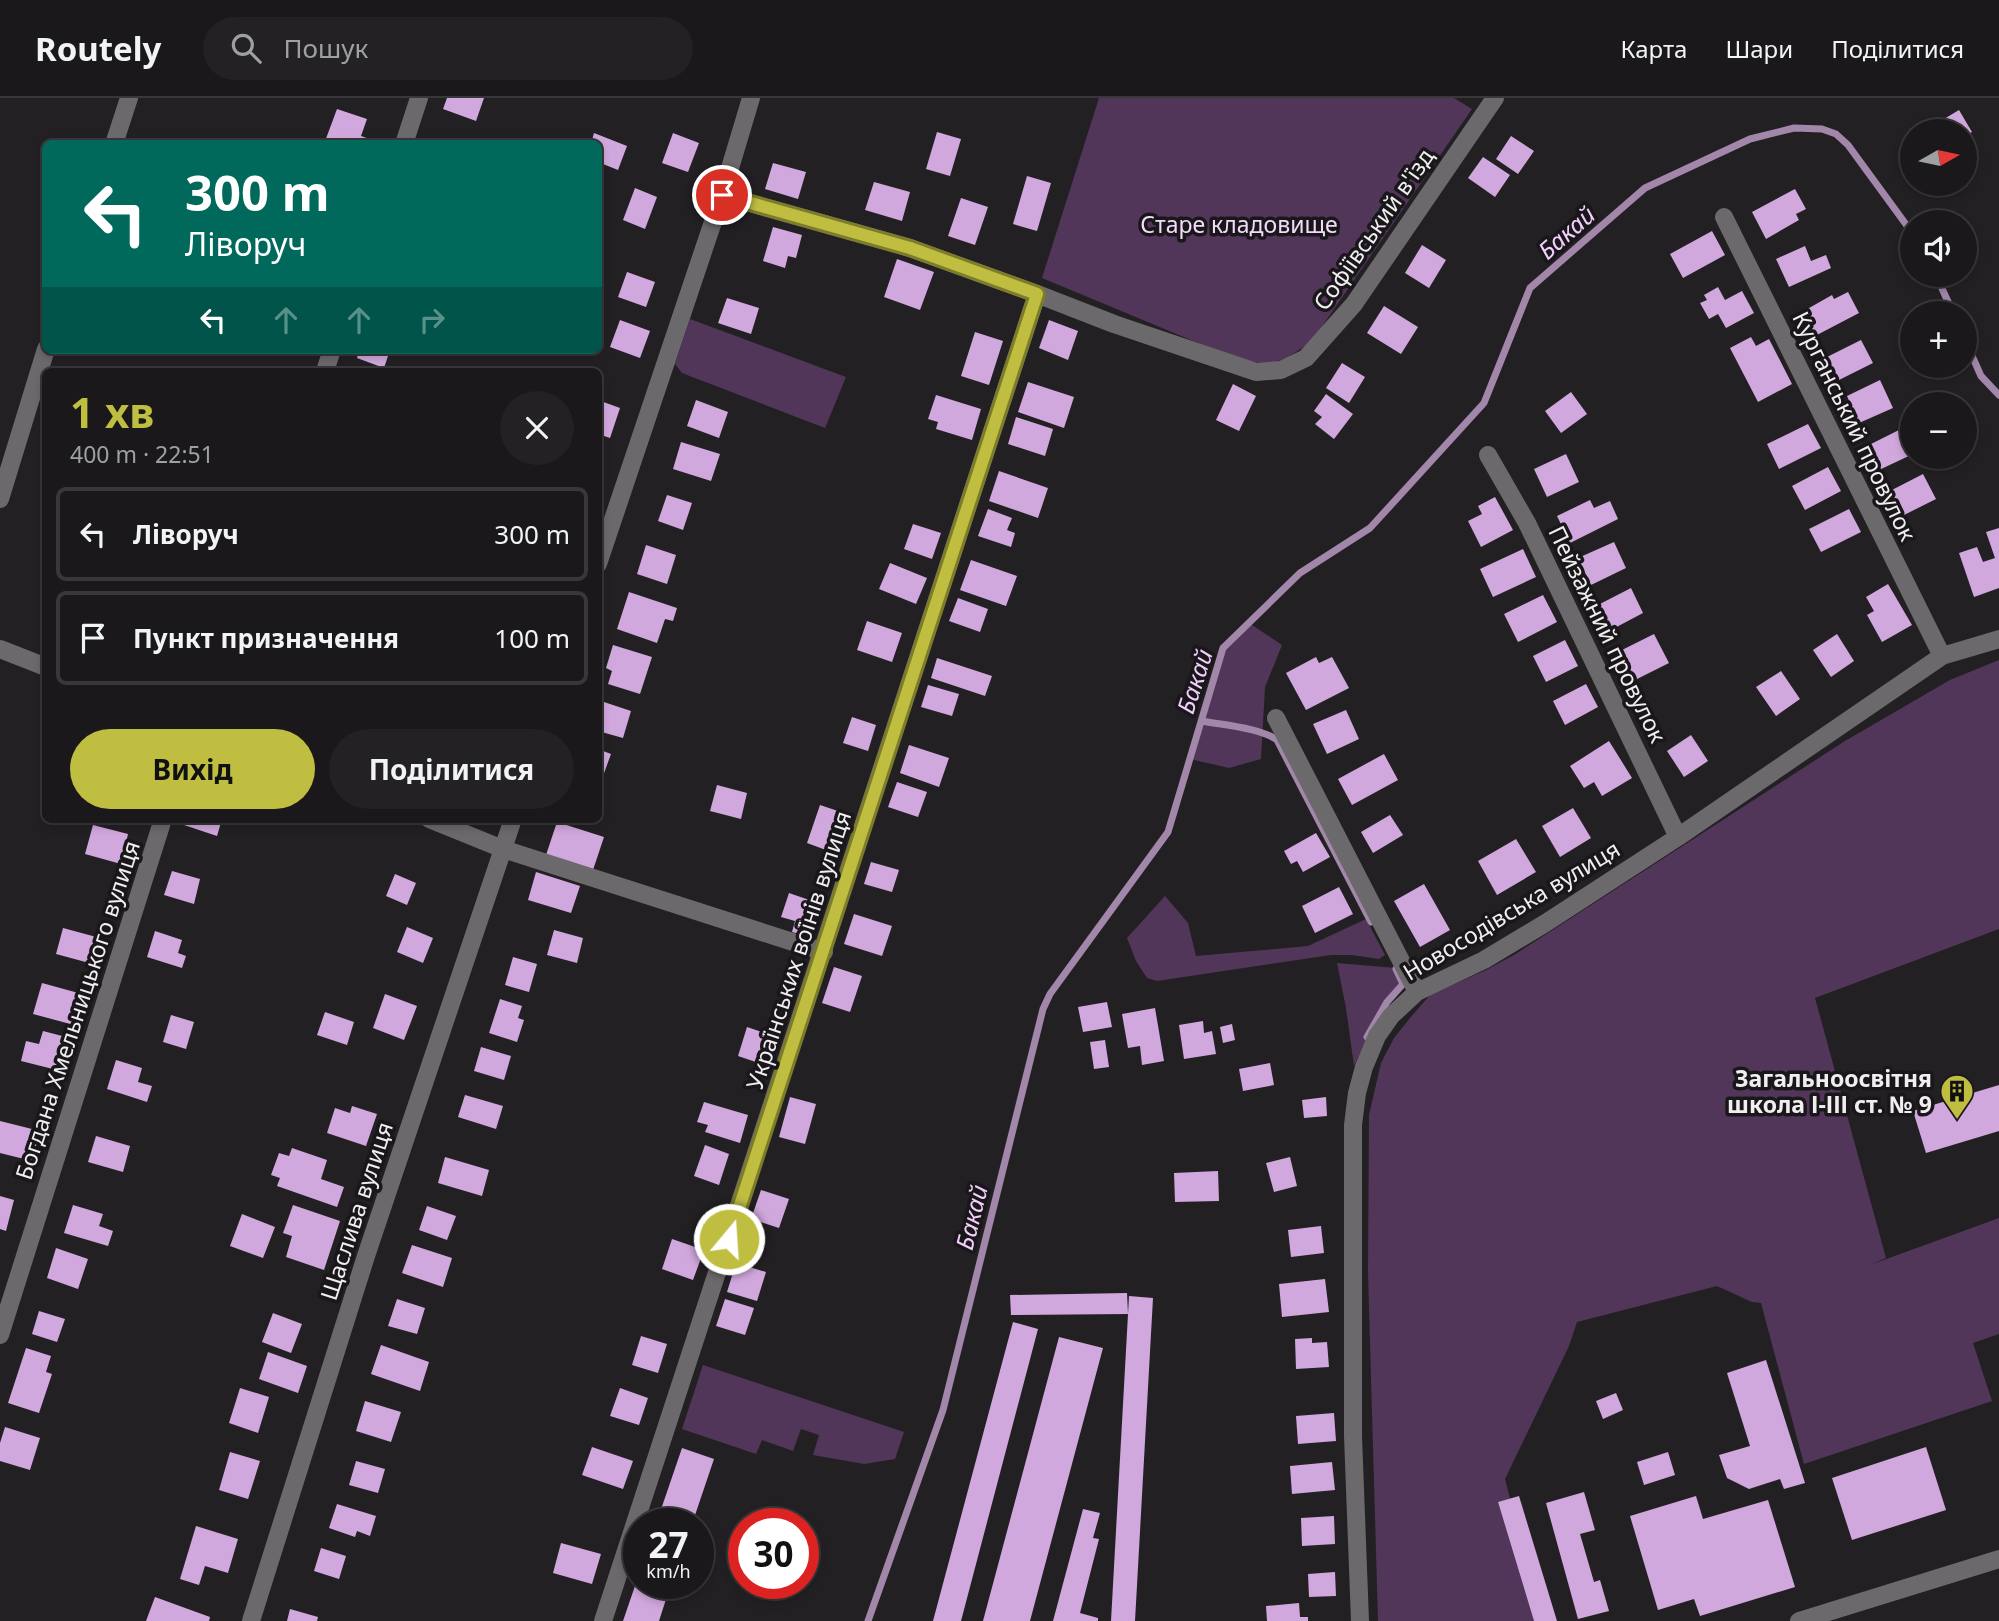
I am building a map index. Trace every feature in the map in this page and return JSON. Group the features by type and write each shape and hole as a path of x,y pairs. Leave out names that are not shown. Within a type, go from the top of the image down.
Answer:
{"street":[{"path":"115,140 129,98"},
{"path":"405,140 419,98"},
{"path":"602,552 722,195 751,98"},
{"name":"Софіївський в'їзд","path":"722,195 910,248 1114,324 1256,372 1281,370 1306,358 1354,304 1494,98"},
{"name":"Курганський провулок","path":"1724,217 1942,656"},
{"name":"Українських воїнів вулиця","path":"603,1621 1037,294"},
{"path":"0,499 7,447 44,354"},
{"name":"Пейзажний провулок","path":"1489,455 1527,523 1678,837"},
{"name":"Новосодівська вулиця","path":"1360,1621 1353,1436 1353,1125 1364,1067 1377,1036 1391,1016 1417,992 1483,960 1678,837 1942,656 1999,639"},
{"path":"0,649 42,665"},
{"path":"1276,718 1417,992"},
{"name":"Богдана Хмельницького вулиця","path":"0,1335 162,823"},
{"path":"439,823 503,849 824,952"},
{"name":"Щаслива вулиця","path":"251,1621 366,1256 512,823"},
{"path":"1799,1621 1999,1559"}],"green space":[{"name":"Старе кладовище","path":"1099,98 1454,98 1472,109 1312,341 1285,358 1262,363 1239,360 1042,278"},
{"path":"690,319 846,377 825,428 682,373 675,364"},
{"path":"1249,623 1282,645 1265,687 1261,759 1229,768 1190,759 1223,648"},
{"path":"1999,660 1999,929 1815,998 1886,1258 1870,1265 1999,1218 1999,1334 1973,1343 1992,1401 1804,1464 1761,1303 1752,1302 1717,1286 1577,1322 1569,1346 1505,1479 1510,1499 1498,1502 1534,1621 1378,1621 1368,1272 1369,1115 1381,1063 1394,1038 1430,995 1514,955 1845,741 1950,680"},
{"path":"1165,896 1188,923 1196,956 1308,946 1366,919 1385,955 1379,959 1331,955 1157,981 1147,978 1136,961 1127,938"},
{"path":"1337,963 1396,968 1403,984 1370,1033 1354,1066 1346,1008"},
{"path":"703,1365 904,1432 895,1459 864,1464 813,1455 819,1435 801,1429 793,1451 762,1440 756,1454 682,1429"}],"building":[{"path":"447,98 484,98 476,121 443,109"},
{"path":"337,109 367,119 361,136 372,140 325,140"},
{"path":"1959,110 1964,119 1944,119"},
{"path":"937,132 961,139 950,176 926,169"},
{"path":"594,133 627,146 618,170 602,164 602,140 592,140"},
{"path":"673,133 699,143 688,172 662,163"},
{"path":"1511,136 1534,151 1518,174 1496,159"},
{"path":"1483,157 1510,175 1495,197 1468,178"},
{"path":"773,163 806,172 798,199 765,189"},
{"path":"1027,176 1051,183 1037,231 1013,224"},
{"path":"874,182 910,192 902,221 865,210"},
{"path":"635,188 657,197 645,229 623,220"},
{"path":"1795,189 1806,209 1796,214 1799,220 1766,239 1752,212"},
{"path":"961,198 988,207 975,245 948,236"},
{"path":"773,227 802,235 796,258 788,256 785,268 763,261"},
{"path":"1712,231 1725,255 1683,278 1670,254"},
{"path":"1422,245 1446,260 1429,288 1405,273"},
{"path":"1805,246 1811,261 1826,255 1831,268 1789,287 1776,259"},
{"path":"897,259 934,272 920,310 884,297"},
{"path":"627,272 655,282 646,307 618,297"},
{"path":"1718,287 1725,300 1742,291 1754,313 1726,328 1718,314 1709,319 1700,303 1707,300 1704,295"},
{"path":"1848,292 1859,313 1815,336 1802,312 1832,295 1834,299"},
{"path":"727,298 759,308 751,334 718,323"},
{"path":"1384,306 1418,327 1401,354 1367,333"},
{"path":"620,320 650,331 640,358 610,347"},
{"path":"1049,320 1078,331 1068,360 1039,348"},
{"path":"975,332 1003,341 989,385 961,376"},
{"path":"1751,337 1756,346 1769,339 1792,384 1758,402 1730,348"},
{"path":"1861,340 1873,363 1839,380 1827,357"},
{"path":"358,354 389,354 384,368 357,358"},
{"path":"1342,363 1365,377 1349,403 1326,388"},
{"path":"1880,380 1893,408 1859,423 1847,396"},
{"path":"1028,382 1074,397 1064,428 1018,412"},
{"path":"1233,384 1256,396 1239,431 1216,420"},
{"path":"1571,392 1587,414 1561,433 1545,411"},
{"path":"1326,394 1353,414 1334,439 1315,424 1322,417 1314,411"},
{"path":"936,395 981,409 972,440 936,429 938,422 928,419"},
{"path":"696,400 728,412 719,438 687,426"},
{"path":"602,401 620,408 610,438 602,435"},
{"path":"1016,417 1053,429 1045,456 1008,444"},
{"path":"1808,424 1821,448 1779,469 1767,444"},
{"path":"1900,430 1900,460 1879,470 1867,446"},
{"path":"681,442 720,454 711,481 673,469"},
{"path":"1566,454 1579,482 1547,497 1534,469"},
{"path":"1828,467 1841,491 1805,510 1792,486"},
{"path":"999,471 1048,488 1038,518 989,501"},
{"path":"1923,474 1936,499 1902,516 1890,491"},
{"path":"667,495 692,503 683,530 658,521"},
{"path":"1495,497 1513,530 1481,547 1468,521 1482,514 1478,506"},
{"path":"1590,500 1594,508 1610,501 1618,519 1570,543 1557,516"},
{"path":"988,509 1012,518 1007,530 1015,533 1011,547 978,536"},
{"path":"1849,509 1861,532 1821,552 1809,529"},
{"path":"913,524 941,533 932,559 904,549"},
{"path":"1999,528 1999,588 1974,597 1959,553 1977,547 1983,562 1995,558 1986,532"},
{"path":"1614,542 1626,568 1591,585 1578,558"},
{"path":"646,545 676,555 667,584 637,574"},
{"path":"1523,549 1536,577 1493,597 1480,569"},
{"path":"971,560 1017,576 1006,606 960,590"},
{"path":"890,563 927,578 916,604 879,589"},
{"path":"1888,584 1912,625 1882,642 1867,615 1874,611 1866,597"},
{"path":"1631,588 1643,613 1609,631 1596,606"},
{"path":"629,592 677,608 673,621 665,619 657,643 617,629"},
{"path":"1543,595 1557,622 1518,642 1504,614"},
{"path":"958,598 988,609 980,632 949,621"},
{"path":"867,621 902,633 892,662 857,650"},
{"path":"1654,634 1669,663 1633,681 1618,652"},
{"path":"1837,634 1854,661 1831,677 1813,650"},
{"path":"1565,640 1578,666 1546,682 1533,656"},
{"path":"613,645 652,657 640,694 608,684 612,671 606,668"},
{"path":"1316,657 1319,663 1332,657 1349,688 1306,710 1286,673"},
{"path":"937,658 992,676 985,696 931,678"},
{"path":"1781,671 1800,699 1776,716 1756,687"},
{"path":"1586,684 1598,707 1565,725 1553,701"},
{"path":"928,685 959,694 952,716 921,707"},
{"path":"602,701 631,711 623,738 602,732"},
{"path":"1346,710 1359,739 1327,754 1313,724"},
{"path":"852,717 876,725 868,751 843,743"},
{"path":"1691,735 1708,761 1684,777 1667,751"},
{"path":"1609,741 1632,778 1602,796 1594,782 1584,788 1570,766"},
{"path":"909,745 949,758 939,787 900,773"},
{"path":"602,751 611,754 602,779"},
{"path":"1384,754 1398,780 1352,805 1338,779"},
{"path":"897,782 927,792 918,817 888,807"},
{"path":"717,785 747,793 741,819 710,811"},
{"path":"820,805 847,814 834,853 807,843"},
{"path":"1573,808 1591,838 1560,857 1542,826"},
{"path":"1390,815 1403,835 1373,853 1361,832"},
{"path":"185,823 221,823 217,836 184,825"},
{"path":"557,823 604,837 593,870 546,855"},
{"path":"93,825 128,834 121,864 85,854"},
{"path":"1316,833 1330,857 1303,872 1297,861 1291,864 1284,851"},
{"path":"1516,839 1536,872 1497,895 1478,861"},
{"path":"871,862 899,870 892,892 864,884"},
{"path":"172,871 200,879 194,904 164,895"},
{"path":"536,872 580,886 571,913 528,900"},
{"path":"395,874 416,883 407,905 386,896"},
{"path":"1424,884 1450,930 1420,947 1394,901"},
{"path":"1339,887 1353,914 1315,933 1302,906"},
{"path":"789,893 818,903 807,936 792,932 795,921 781,917"},
{"path":"854,914 892,926 882,956 844,944"},
{"path":"407,927 433,938 423,963 397,952"},
{"path":"63,928 100,938 93,964 56,954"},
{"path":"554,930 583,938 577,963 547,955"},
{"path":"155,931 182,940 178,953 186,956 182,968 147,957"},
{"path":"513,957 537,964 529,992 505,985"},
{"path":"834,967 862,976 850,1012 822,1003"},
{"path":"42,983 82,994 74,1025 33,1014"},
{"path":"385,994 417,1006 404,1040 373,1028"},
{"path":"500,999 522,1006 518,1018 524,1020 517,1042 489,1033"},
{"path":"1107,1002 1112,1027 1083,1032 1078,1007"},
{"path":"1155,1008 1164,1061 1142,1065 1140,1046 1128,1048 1122,1014"},
{"path":"325,1012 354,1022 347,1045 317,1035"},
{"path":"171,1015 194,1022 186,1049 163,1042"},
{"path":"1203,1021 1204,1033 1212,1031 1216,1054 1184,1059 1179,1025"},
{"path":"1232,1024 1235,1040 1223,1043 1220,1027"},
{"path":"747,1027 774,1036 765,1065 738,1056"},
{"path":"43,1031 70,1038 61,1071 21,1061 26,1041 39,1044"},
{"path":"1105,1040 1109,1067 1094,1069 1090,1042"},
{"path":"481,1047 511,1056 504,1080 474,1071"},
{"path":"116,1060 142,1068 138,1082 152,1086 147,1102 107,1089"},
{"path":"1270,1063 1274,1085 1243,1091 1239,1069"},
{"name":"Загальноосвітня школа І-ІІІ ст. № 9","path":"1999,1085 1999,1131 1926,1153 1913,1111"},
{"path":"465,1095 503,1106 496,1129 458,1117"},
{"path":"790,1097 816,1104 805,1144 779,1137"},
{"path":"1326,1097 1327,1116 1304,1118 1302,1100"},
{"path":"704,1102 748,1115 740,1143 705,1132 708,1125 697,1122"},
{"path":"352,1106 377,1114 366,1146 327,1133 335,1108 350,1113"},
{"path":"0,1121 40,1131 32,1161 0,1153"},
{"path":"96,1136 130,1146 123,1172 88,1162"},
{"path":"705,1145 729,1154 719,1185 694,1176"},
{"path":"292,1148 327,1160 321,1179 344,1187 337,1207 277,1186 280,1178 271,1175 279,1153 289,1156"},
{"path":"445,1157 489,1170 482,1196 438,1183"},
{"path":"1290,1157 1297,1186 1274,1192 1266,1163"},
{"path":"1218,1171 1219,1201 1175,1202 1174,1173"},
{"path":"761,1190 789,1199 779,1228 751,1219"},
{"path":"0,1196 14,1200 6,1231 0,1229"},
{"path":"73,1205 103,1214 99,1226 113,1231 108,1246 64,1233"},
{"path":"293,1205 340,1221 324,1270 286,1257 292,1236 283,1233"},
{"path":"427,1206 456,1216 447,1240 419,1230"},
{"path":"242,1214 275,1227 263,1258 230,1246"},
{"path":"1321,1226 1324,1253 1291,1257 1288,1230"},
{"path":"672,1239 704,1250 693,1280 662,1269"},
{"path":"412,1245 452,1258 443,1287 402,1273"},
{"path":"56,1248 88,1259 78,1289 47,1278"},
{"path":"736,1263 766,1272 757,1301 727,1292"},
{"path":"1325,1279 1329,1312 1282,1317 1279,1284"},
{"path":"1127,1293 1128,1314 1011,1315 1010,1295"},
{"path":"1129,1296 1153,1298 1135,1621 1111,1621"},
{"path":"397,1299 425,1308 417,1334 388,1326"},
{"path":"725,1299 754,1308 745,1335 716,1326"},
{"path":"39,1311 65,1319 57,1342 32,1334"},
{"path":"273,1313 302,1324 291,1353 262,1342"},
{"path":"1013,1322 1038,1329 961,1621 933,1621"},
{"path":"641,1336 667,1344 658,1373 632,1365"},
{"path":"1059,1337 1103,1348 1030,1621 983,1621"},
{"path":"1312,1338 1312,1343 1327,1342 1329,1367 1296,1369 1295,1339"},
{"path":"381,1345 429,1362 420,1391 371,1374"},
{"path":"26,1348 51,1356 46,1372 52,1374 39,1413 8,1403"},
{"path":"268,1352 307,1366 298,1393 259,1379"},
{"path":"1766,1360 1805,1483 1784,1489 1780,1479 1749,1489 1727,1478 1719,1455 1750,1446 1727,1373"},
{"path":"240,1388 269,1397 258,1433 229,1423"},
{"path":"620,1388 648,1398 639,1425 610,1416"},
{"path":"1616,1393 1623,1410 1603,1419 1596,1401"},
{"path":"365,1401 401,1412 391,1442 356,1431"},
{"path":"1334,1413 1336,1441 1298,1444 1296,1416"},
{"path":"5,1427 40,1438 30,1470 0,1461 0,1443"},
{"path":"592,1447 633,1461 623,1489 582,1475"},
{"path":"1926,1447 1946,1510 1852,1540 1832,1478"},
{"path":"682,1448 714,1459 697,1508 661,1508"},
{"path":"230,1452 260,1461 248,1499 219,1490"},
{"path":"1668,1452 1675,1475 1644,1485 1637,1462"},
{"path":"356,1461 385,1469 378,1493 349,1485"},
{"path":"1332,1462 1335,1490 1292,1494 1290,1466"},
{"path":"1584,1492 1595,1530 1580,1534 1594,1582 1600,1580 1609,1611 1578,1619 1546,1503"},
{"path":"1519,1496 1557,1621 1534,1621 1498,1502"},
{"path":"1696,1496 1703,1519 1768,1500 1795,1587 1700,1616 1694,1599 1658,1610 1630,1516"},
{"path":"337,1504 376,1516 370,1536 357,1531 355,1537 329,1528"},
{"path":"1083,1509 1100,1513 1093,1538 1099,1539 1080,1613 1098,1618 1098,1621 1053,1621"},
{"path":"1334,1516 1335,1544 1302,1546 1301,1518"},
{"path":"196,1526 238,1539 228,1573 205,1566 199,1585 180,1579"},
{"path":"561,1543 601,1554 592,1584 553,1573"},
{"path":"321,1548 346,1556 339,1579 314,1571"},
{"path":"1335,1572 1336,1596 1309,1597 1308,1574"},
{"path":"155,1597 210,1617 209,1621 146,1621"},
{"path":"631,1599 666,1599 659,1621 623,1621"},
{"path":"1299,1603 1300,1617 1308,1617 1308,1621 1267,1621 1266,1606"},
{"path":"290,1609 318,1617 317,1621 287,1621"}],"waterway":[{"name":"Бакай","path":"868,1621 943,1410 1043,1009 1050,994 1168,832 1223,648 1300,573 1370,528 1484,403 1530,288 1645,188 1750,139 1794,128 1822,129 1836,134 1848,145 1900,216"},
{"name":"Бакай","path":"1941,287 1948,301"},
{"name":"Бакай","path":"1977,367 1981,376 1999,395"},
{"path":"1202,721 1252,730 1277,740 1371,922"},
{"path":"1367,1037 1387,1002 1403,984 1396,969"}],"place":[{"name":"Загальноосвітня школа І-ІІІ ст. № 9","path":"1957,1121"}],"route":[{"path":"722,195 910,248 1037,294 729,1239"}]}
